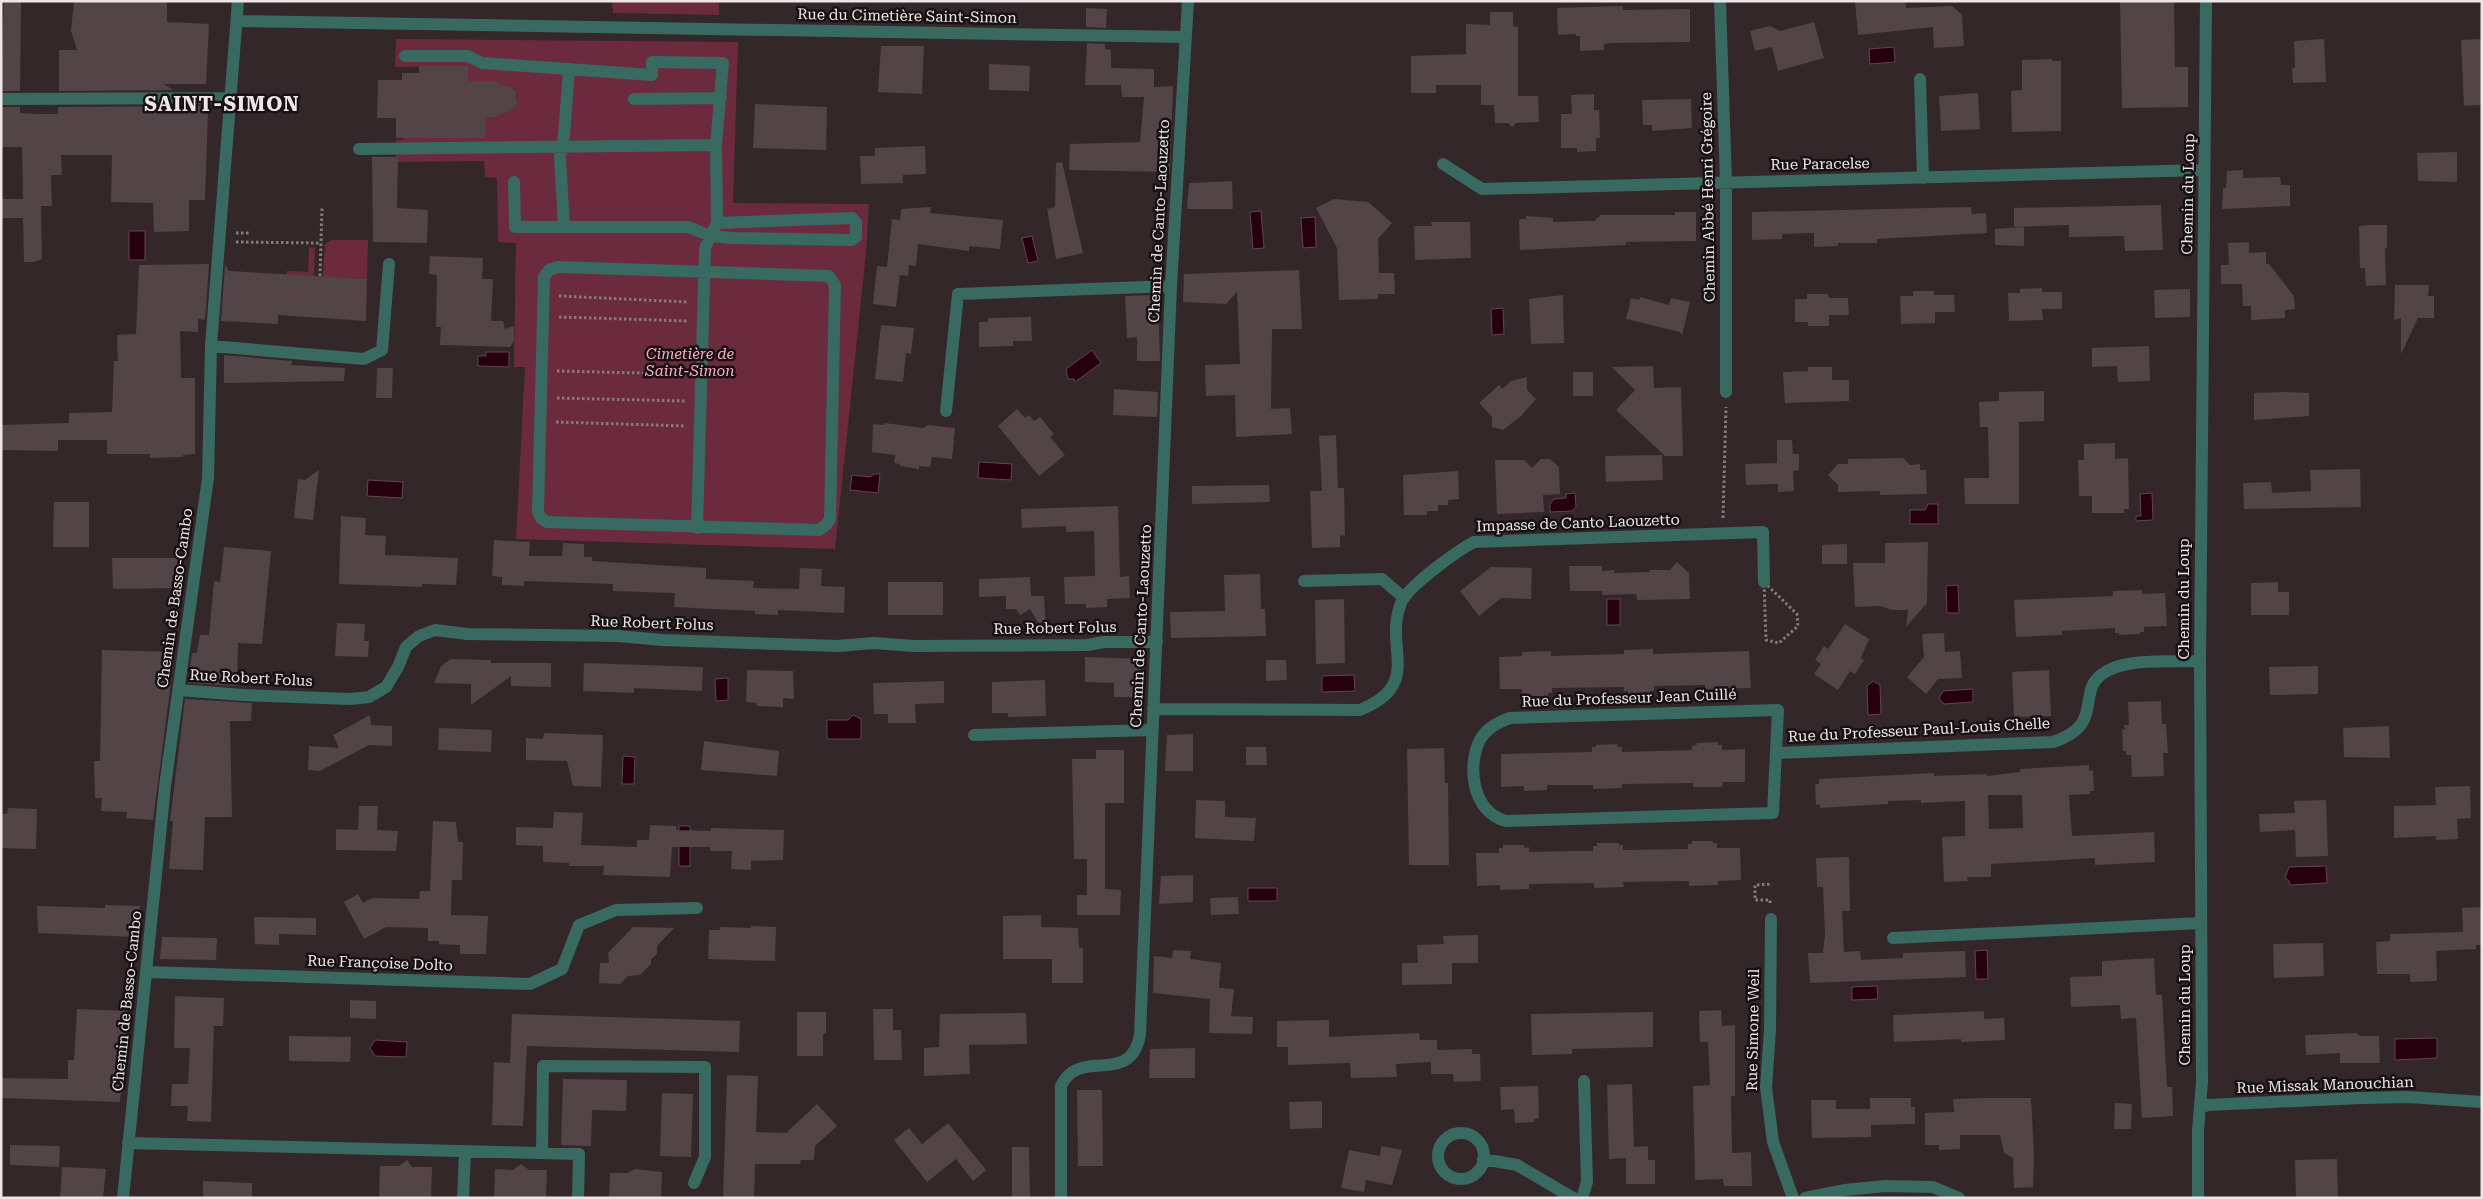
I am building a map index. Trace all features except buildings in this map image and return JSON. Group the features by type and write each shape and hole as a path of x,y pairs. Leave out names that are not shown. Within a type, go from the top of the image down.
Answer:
{"street":[{"name":"Chemin de Basso-Cambo","path":"122,1198 165,786 208,478 211,346 238,1"},
{"name":"Chemin de Canto-Laouzetto","path":"1061,1198 1061,1086 1065,1076 1073,1069 1082,1067 1116,1065 1129,1059 1137,1049 1139,1042 1171,286 1188,1"},
{"name":"Chemin Abbé Henri Grégoire","path":"1720,1 1723,139 1726,183 1726,392"},
{"name":"Chemin du Loup","path":"2198,1198 2202,1082 2200,661 2206,1"},
{"name":"Rue du Cimetière Saint-Simon","path":"237,21 1186,37"},
{"path":"405,56 468,56 482,63 652,75"},
{"path":"652,99 652,62 722,63 721,98 716,145 717,223 705,248 697,528"},
{"path":"564,226 560,157 569,70"},
{"path":"1920,79 1923,178"},
{"path":"1,99 229,98"},
{"path":"634,99 721,98"},
{"path":"359,148 716,145"},
{"name":"Rue Paracelse","path":"1443,164 1482,189 2204,170"},
{"path":"514,182 515,227 688,227 711,236 732,238 851,240 856,237 856,223 852,218 717,223"},
{"path":"211,346 364,359 382,350 389,264"},
{"path":"558,267 705,271 829,276 833,280 835,285 830,519 826,526 819,530 697,528 548,522 541,518 538,512 544,277 549,270 558,267"},
{"path":"946,411 958,294 1171,286"},
{"name":"Impasse de Canto Laouzetto","path":"1153,709 1360,710 1378,703 1391,690 1398,676 1397,616 1404,598 1462,548 1474,542 1763,532 1764,582"},
{"path":"1304,580 1382,579 1404,598"},
{"name":"Rue Robert Folus","path":"178,690 312,698 369,697 386,687 398,667 406,647 419,636 435,630 466,634 618,636 662,640 837,646 874,643 914,646 1078,645 1104,642 1157,642"},
{"name":"Rue du Professeur Paul-Louis Chelle","path":"1776,753 2053,742 2069,737 2082,726 2088,713 2090,694 2094,681 2107,671 2123,665 2200,661"},
{"name":"Rue du Professeur Jean Cuillé","path":"1778,710 1776,753 1773,813 1506,820 1492,815 1480,802 1475,787 1475,752 1482,737 1494,724 1510,718 1778,710"},
{"path":"974,735 1152,730"},
{"name":"Rue Françoise Dolto","path":"147,972 530,984 562,970 579,925 616,910 697,908"},
{"name":"Rue Simone Weil","path":"1770,919 1770,1030 1766,1087 1773,1142 1793,1198"},
{"path":"1893,938 2201,923"},
{"path":"542,1153 543,1066 705,1067 705,1157 694,1183"},
{"path":"1582,1198 1588,1182 1584,1081"},
{"name":"Rue Missak Manouchian","path":"2200,1108 2208,1105 2361,1098 2408,1097 2482,1102"},
{"path":"128,1143 578,1154 578,1198"},
{"path":"462,1198 464,1152"},
{"path":"1483,1160 1517,1165 1572,1198"},
{"path":"1805,1198 1845,1190 1885,1186 1933,1187 1959,1198"}],"path":[{"path":"320,276 322,208"},
{"path":"250,233 236,232 236,242 321,243"},
{"path":"544,296 704,302"},
{"path":"543,317 704,321"},
{"path":"542,371 702,374"},
{"path":"1722,534 1726,392"},
{"path":"541,398 701,401"},
{"path":"540,421 700,426"},
{"path":"1764,582 1797,614 1798,626 1779,643 1766,640 1764,582"},
{"path":"1770,919 1770,900 1755,900 1756,885 1772,884"}],"green space":[{"path":"612,1 719,1 719,15 613,13"},
{"name":"Cimetière de Saint-Simon","path":"396,39 738,42 733,203 869,204 866,253 835,549 516,539 525,367 514,367 516,243 498,242 497,178 485,177 484,161 396,162 396,140 403,140 403,135 419,138 486,138 486,118 498,117 498,112 511,111 517,104 517,94 511,87 498,86 498,81 468,81 468,66 395,67"},
{"path":"332,240 368,240 367,279 323,277 325,244"},
{"path":"309,247 315,248 314,276 287,275 287,271 308,272"}],"shaded area":[{"path":"1894,47 1895,62 1870,64 1869,49"},
{"path":"1261,211 1264,248 1253,249 1250,212"},
{"path":"1315,217 1316,247 1303,248 1301,218"},
{"path":"129,231 145,231 145,260 129,260"},
{"path":"1032,236 1038,261 1028,263 1022,238"},
{"path":"1503,308 1504,334 1492,335 1491,309"},
{"path":"1092,350 1101,363 1075,382 1074,379 1068,379 1066,369"},
{"path":"486,352 509,352 509,367 478,366 478,356 486,356"},
{"path":"979,462 1012,464 1011,480 978,478"},
{"path":"874,474 880,474 878,493 850,490 852,475 870,477"},
{"path":"368,480 403,482 402,498 367,496"},
{"path":"1575,493 1576,507 1572,511 1550,512 1550,504 1554,499 1566,498 1566,494"},
{"path":"2152,493 2153,520 2136,521 2136,516 2141,516 2140,494"},
{"path":"1928,504 1938,504 1938,524 1910,524 1910,510 1925,510"},
{"path":"1958,585 1959,613 1947,613 1946,586"},
{"path":"1607,599 1620,599 1620,625 1607,625"},
{"path":"1354,675 1355,691 1322,692 1322,676"},
{"path":"728,678 728,700 716,701 715,679"},
{"path":"1873,681 1880,685 1881,714 1868,715 1867,686"},
{"path":"1973,689 1973,702 1944,704 1939,698 1943,691"},
{"path":"853,715 861,719 861,739 827,739 827,720 848,720"},
{"path":"623,756 635,757 634,784 622,784"},
{"path":"679,826 690,826 690,866 679,866"},
{"path":"2326,866 2327,883 2290,885 2289,881 2285,878 2289,867"},
{"path":"1248,888 1277,888 1277,901 1248,901"},
{"path":"1987,950 1988,979 1976,979 1975,951"},
{"path":"1877,986 1878,999 1852,1000 1852,987"},
{"path":"2437,1038 2437,1058 2395,1060 2395,1039"},
{"path":"375,1040 407,1042 406,1057 375,1056 370,1048"}],"district":[{"name":"SAINT-SIMON","path":"222,104"}]}
